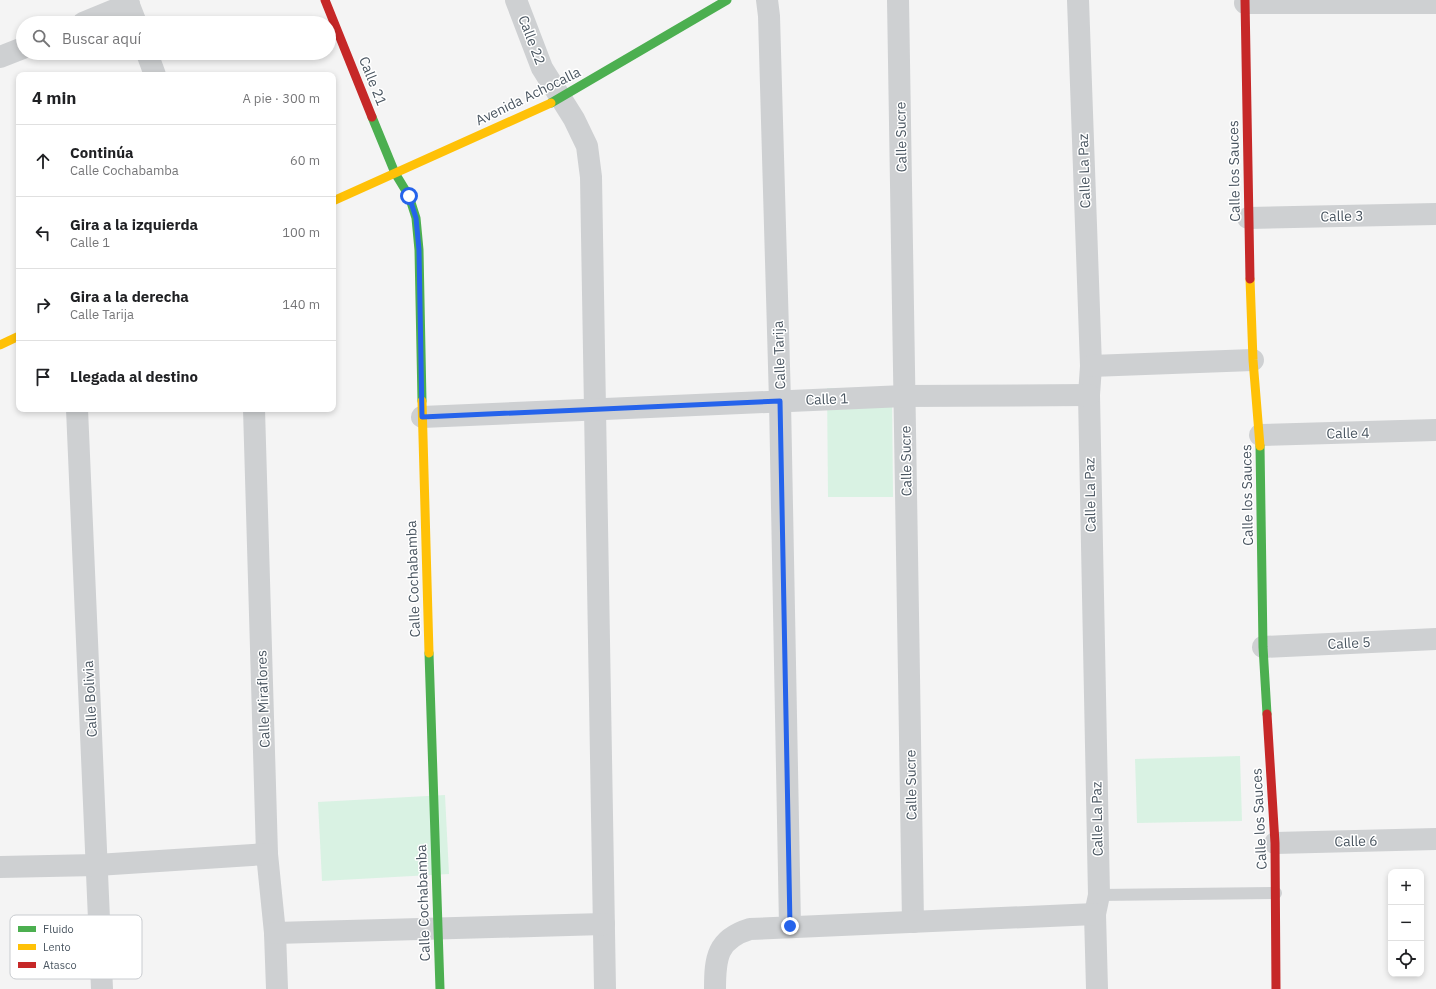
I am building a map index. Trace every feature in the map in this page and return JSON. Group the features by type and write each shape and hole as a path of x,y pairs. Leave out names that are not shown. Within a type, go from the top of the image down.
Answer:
{"street":[{"name":"Calle 21","path":"325,0 331,16"},
{"name":"Calle 22","path":"516,0 542,68 562,98 587,146 591,177 605,989"},
{"name":"Calle Tarija","path":"767,0 769,16 780,401 790,926"},
{"name":"Calle Sucre","path":"898,0 913,922"},
{"name":"Calle La Paz","path":"1078,0 1091,366 1089,395 1097,989"},
{"path":"1245,1 1436,2"},
{"name":"Calle los Sauces","path":"1245,1 1248,218 1253,360 1260,435 1263,647 1275,843 1276,989"},
{"name":"Avenida Achocalla","path":"336,200 562,98 715,3"},
{"path":"107,16 131,9"},
{"name":"Calle 21","path":"336,27 395,173"},
{"path":"0,57 16,51"},
{"path":"150,60 154,72"},
{"name":"Calle Cochabamba","path":"395,173 409,196 417,224 419,250 422,417 440,989"},
{"name":"Calle 3","path":"1248,218 1436,214"},
{"path":"0,345 16,337"},
{"path":"1091,366 1253,360"},
{"name":"Calle 1","path":"422,417 904,396 1089,395"},
{"name":"Calle Bolivia","path":"77,412 99,915"},
{"name":"Calle Miraflores","path":"254,412 267,854 277,989"},
{"name":"Calle 4","path":"1260,435 1436,430"},
{"name":"Calle 5","path":"1263,647 1436,639"},
{"name":"Calle 6","path":"1275,843 1436,839"},
{"path":"0,868 267,854"},
{"path":"715,989 717,958 721,948 728,939 738,932 750,929 790,926 913,922 1097,904"},
{"path":"274,933 604,924"},
{"name":"Calle Bolivia","path":"102,979 102,989"}],"lane":[{"path":"1097,904 1276,893"}],"green space":[{"path":"827,388 892,388 893,497 828,497"},
{"path":"1240,756 1242,821 1137,823 1135,759"},
{"path":"445,795 449,874 322,881 318,802"}],"traffic: fast":[{"path":"551,103 727,0"},
{"path":"372,117 395,173 409,196 416,218 419,250 422,401"},
{"path":"1260,446 1263,647 1267,714"},
{"path":"429,653 440,989"}],"traffic: slow":[{"path":"336,200 551,103"},
{"path":"1250,279 1253,360 1260,446"},
{"path":"0,345 16,337"},
{"path":"422,401 429,653"}],"traffic: jam":[{"path":"325,0 331,16"},
{"path":"1245,0 1250,279"},
{"path":"336,27 372,117"},
{"path":"1267,714 1275,843 1276,989"}],"route":[{"path":"409,196 416,218 419,250 422,417 780,401 790,926"}]}
